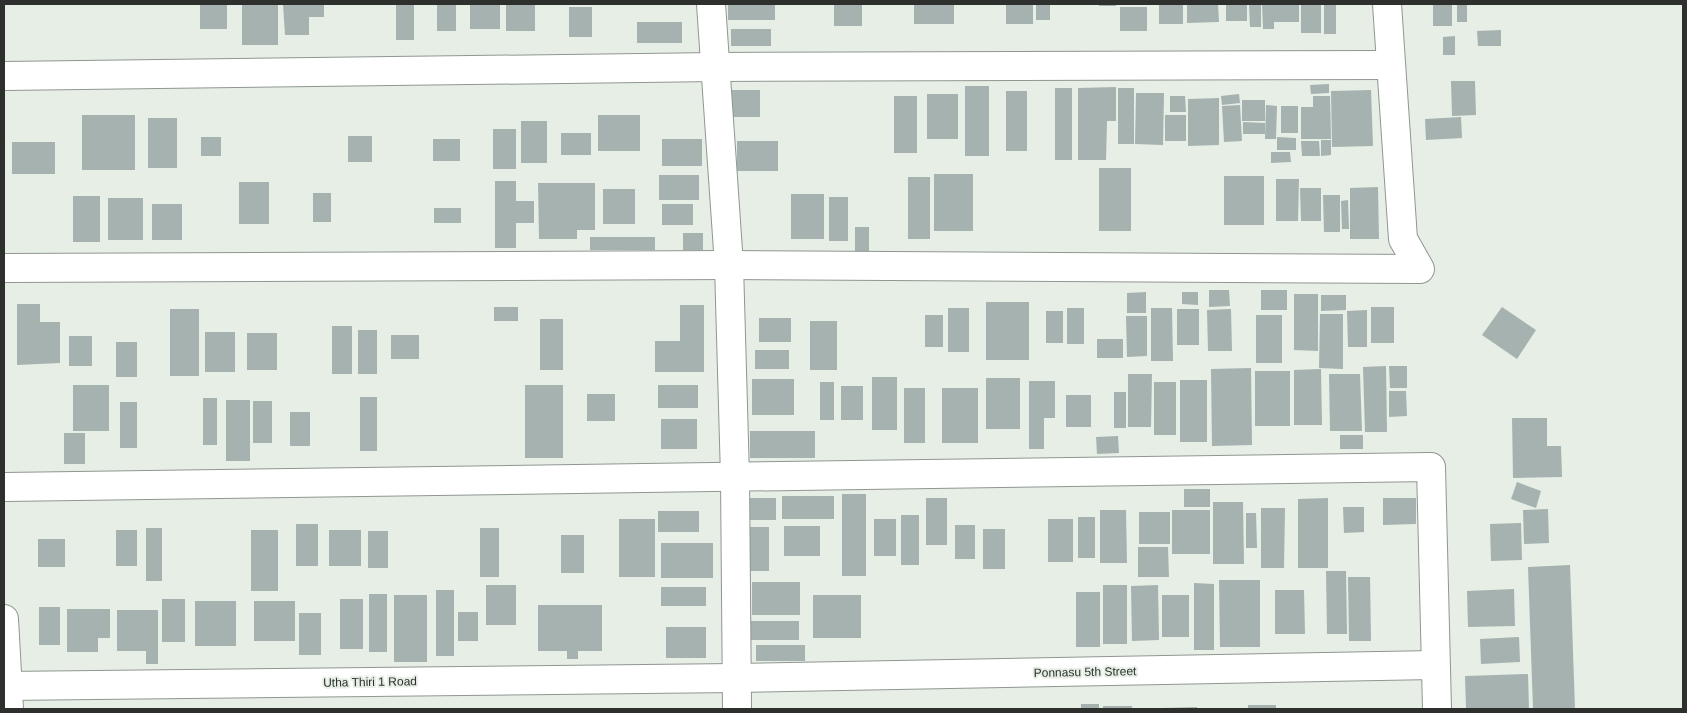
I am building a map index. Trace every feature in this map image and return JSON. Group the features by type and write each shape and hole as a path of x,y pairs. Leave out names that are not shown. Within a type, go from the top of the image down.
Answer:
{"street":[{"path":"711,4 717,67 729,265 735,477 735,678 737,709"},
{"path":"4,268 729,265 1420,269 1403,239 1387,4"},
{"path":"4,76 717,67 1391,65"},
{"path":"4,487 1431,467 1434,665 1437,709"},
{"path":"4,619 7,694"},
{"name":"Ponnasu 5th Street","path":"735,678 1434,665"},
{"name":"Utha Thiri 1 Road","path":"7,694 735,678"}],"building":[{"path":"200,4 227,4 227,29 200,29"},
{"path":"242,4 278,4 278,45 242,45"},
{"path":"283,4 324,4 324,17 309,17 309,35 285,35"},
{"path":"396,4 414,4 414,40 396,40"},
{"path":"437,4 456,4 456,31 437,31"},
{"path":"470,4 500,4 500,29 470,29"},
{"path":"506,4 535,4 535,31 506,31"},
{"path":"728,4 775,4 775,20 728,20"},
{"path":"834,4 862,4 862,26 834,26"},
{"path":"914,4 954,4 954,24 914,24"},
{"path":"1006,4 1033,4 1033,24 1006,24"},
{"path":"1036,4 1050,4 1050,20 1036,20"},
{"path":"1099,4 1116,4 1116,6 1099,6"},
{"path":"1159,4 1183,4 1183,24 1159,24"},
{"path":"1187,4 1218,4 1219,22 1187,23"},
{"path":"1226,4 1247,4 1247,21 1226,21"},
{"path":"1249,4 1261,4 1261,27 1250,27"},
{"path":"1262,4 1299,4 1299,22 1274,22 1274,29 1263,29"},
{"path":"1301,4 1321,4 1321,33 1301,33"},
{"path":"1324,4 1336,4 1336,34 1324,34"},
{"path":"1433,4 1452,4 1452,26 1433,26"},
{"path":"1457,5 1467,5 1467,22 1457,22"},
{"path":"569,7 592,7 592,37 569,37"},
{"path":"1120,7 1147,7 1147,31 1120,31"},
{"path":"637,22 682,22 682,43 637,43"},
{"path":"731,29 771,29 771,46 731,46"},
{"path":"1501,30 1501,46 1478,46 1477,31"},
{"path":"1455,36 1455,55 1443,55 1443,37"},
{"path":"1451,81 1475,81 1476,115 1452,116"},
{"path":"1329,84 1329,93 1311,94 1310,85"},
{"path":"965,86 989,86 989,156 965,156"},
{"path":"1116,87 1116,121 1107,121 1106,160 1078,160 1078,88"},
{"path":"1055,88 1072,88 1072,160 1055,160"},
{"path":"1118,88 1134,88 1134,144 1118,144"},
{"path":"730,90 760,90 760,117 730,117"},
{"path":"1371,90 1373,146 1332,147 1331,91"},
{"path":"1006,91 1027,91 1027,151 1006,151"},
{"path":"1136,93 1164,93 1163,145 1135,144"},
{"path":"927,94 958,94 958,139 927,139"},
{"path":"1239,94 1240,103 1222,105 1221,96"},
{"path":"894,96 917,96 917,153 894,153"},
{"path":"1170,96 1185,96 1186,112 1170,112"},
{"path":"1313,96 1330,96 1331,139 1301,139 1301,107 1313,107"},
{"path":"1219,98 1219,145 1188,146 1188,99"},
{"path":"1242,100 1265,100 1265,121 1242,121"},
{"path":"1240,105 1242,141 1224,142 1222,106"},
{"path":"1266,105 1277,106 1276,139 1265,139"},
{"path":"1281,106 1298,106 1298,133 1281,133"},
{"path":"82,115 135,115 135,170 82,170"},
{"path":"598,115 640,115 640,151 598,151"},
{"path":"1165,115 1186,115 1186,141 1165,141"},
{"path":"1461,117 1462,138 1426,140 1425,119"},
{"path":"148,118 177,118 177,168 148,168"},
{"path":"521,121 547,121 547,163 521,163"},
{"path":"1243,122 1265,123 1265,134 1243,134"},
{"path":"493,129 516,129 516,169 493,169"},
{"path":"561,133 591,133 591,155 561,155"},
{"path":"348,136 372,136 372,162 348,162"},
{"path":"201,137 221,137 221,156 201,156"},
{"path":"1277,137 1296,138 1296,150 1277,150"},
{"path":"433,139 460,139 460,161 433,161"},
{"path":"662,139 702,139 702,166 662,166"},
{"path":"1321,140 1331,140 1331,155 1321,156"},
{"path":"737,141 778,141 778,171 737,171"},
{"path":"1301,141 1319,141 1320,156 1302,156"},
{"path":"12,142 55,142 55,174 12,174"},
{"path":"1271,152 1290,152 1291,162 1271,163"},
{"path":"1099,168 1131,168 1131,231 1099,231"},
{"path":"934,174 973,174 973,231 934,231"},
{"path":"659,175 699,175 699,200 659,200"},
{"path":"1224,176 1264,176 1264,225 1224,225"},
{"path":"908,177 930,177 930,239 908,239"},
{"path":"1276,179 1299,179 1298,221 1276,221"},
{"path":"495,181 516,181 516,201 534,201 534,223 516,223 516,248 495,248"},
{"path":"239,182 269,182 269,224 239,224"},
{"path":"538,183 595,183 595,230 577,230 577,239 539,239"},
{"path":"1378,187 1379,239 1350,239 1350,188"},
{"path":"1300,188 1321,188 1321,221 1301,221"},
{"path":"603,189 635,189 635,224 603,224"},
{"path":"313,193 331,193 331,222 313,222"},
{"path":"791,194 824,194 824,239 791,239"},
{"path":"1323,195 1340,195 1340,232 1324,232"},
{"path":"73,196 100,196 100,242 73,242"},
{"path":"829,197 848,197 848,241 829,241"},
{"path":"108,198 143,198 143,240 108,240"},
{"path":"1348,200 1349,229 1342,229 1341,201"},
{"path":"152,204 182,204 182,240 152,240"},
{"path":"662,204 693,204 693,225 662,225"},
{"path":"434,208 461,208 461,223 434,223"},
{"path":"855,227 869,227 869,251 855,251"},
{"path":"683,233 703,233 703,250 683,250"},
{"path":"590,237 655,237 655,250 590,250"},
{"path":"1209,290 1229,290 1230,306 1209,307"},
{"path":"1261,290 1287,290 1287,310 1261,310"},
{"path":"1146,292 1146,313 1127,313 1127,293"},
{"path":"1182,292 1198,292 1198,305 1182,304"},
{"path":"1294,294 1318,294 1318,351 1294,350"},
{"path":"1321,295 1346,295 1346,310 1321,311"},
{"path":"986,302 1029,302 1029,360 986,360"},
{"path":"17,304 40,304 40,322 60,322 60,363 17,365"},
{"path":"680,305 704,305 704,372 655,372 655,341 680,341"},
{"path":"494,307 518,307 518,321 494,321"},
{"path":"1371,307 1394,307 1394,343 1371,343"},
{"path":"1502,307 1536,330 1517,359 1482,335"},
{"path":"948,308 969,308 969,352 948,352"},
{"path":"1067,308 1084,308 1084,344 1067,344"},
{"path":"1151,308 1172,308 1173,361 1151,361"},
{"path":"170,309 199,309 199,376 170,376"},
{"path":"1177,309 1199,309 1199,345 1177,345"},
{"path":"1231,309 1232,351 1208,351 1207,310"},
{"path":"1367,310 1367,347 1348,347 1347,311"},
{"path":"1046,311 1063,311 1063,343 1046,343"},
{"path":"1320,314 1343,314 1343,369 1319,368"},
{"path":"925,315 943,315 943,347 925,347"},
{"path":"1256,315 1282,315 1282,363 1256,363"},
{"path":"1126,316 1147,316 1147,356 1127,357"},
{"path":"759,318 791,318 791,342 759,342"},
{"path":"540,319 563,319 563,370 540,370"},
{"path":"810,321 837,321 837,370 810,370"},
{"path":"332,326 352,326 352,374 332,374"},
{"path":"358,330 377,330 377,374 358,374"},
{"path":"205,332 235,332 235,372 205,372"},
{"path":"247,333 277,333 277,370 247,370"},
{"path":"391,335 419,335 419,359 391,359"},
{"path":"69,336 92,336 92,366 69,366"},
{"path":"1097,339 1123,339 1123,358 1097,358"},
{"path":"116,342 137,342 137,377 116,377"},
{"path":"755,350 789,350 789,369 755,369"},
{"path":"1386,366 1387,432 1365,432 1363,367"},
{"path":"1389,366 1407,366 1407,388 1390,388"},
{"path":"1251,368 1252,445 1212,446 1211,369"},
{"path":"1321,369 1322,425 1294,425 1294,370"},
{"path":"1255,371 1290,371 1290,426 1255,426"},
{"path":"1128,374 1152,374 1151,427 1128,427"},
{"path":"1329,374 1360,374 1362,431 1330,431"},
{"path":"872,377 897,377 897,430 872,430"},
{"path":"986,378 1020,378 1020,429 986,429"},
{"path":"752,379 794,379 794,415 752,415"},
{"path":"1180,380 1207,380 1207,442 1180,442"},
{"path":"1029,381 1055,381 1055,418 1044,418 1044,449 1029,449"},
{"path":"820,382 834,382 834,420 820,420"},
{"path":"1154,382 1176,382 1176,435 1154,435"},
{"path":"73,385 109,385 109,431 73,431"},
{"path":"525,385 563,385 563,458 525,458"},
{"path":"658,385 698,385 698,408 658,408"},
{"path":"841,386 863,386 863,420 841,420"},
{"path":"904,388 925,388 925,443 904,443"},
{"path":"942,388 978,388 978,443 942,443"},
{"path":"1389,391 1406,391 1407,416 1389,417"},
{"path":"1114,392 1126,392 1126,428 1114,428"},
{"path":"587,394 615,394 615,421 587,421"},
{"path":"1066,395 1091,395 1091,427 1066,427"},
{"path":"360,397 377,397 377,451 360,451"},
{"path":"203,398 217,398 217,445 203,445"},
{"path":"226,400 250,400 250,461 226,461"},
{"path":"253,401 272,401 272,443 253,443"},
{"path":"120,402 137,402 137,448 120,448"},
{"path":"290,412 310,412 310,446 290,446"},
{"path":"1512,418 1547,418 1547,446 1561,446 1562,477 1513,478"},
{"path":"661,419 697,419 697,449 661,449"},
{"path":"750,431 815,431 815,458 750,458"},
{"path":"64,433 85,433 85,464 64,464"},
{"path":"1340,435 1363,435 1363,449 1340,449"},
{"path":"1118,436 1119,453 1097,454 1096,437"},
{"path":"1517,482 1541,491 1536,508 1511,499"},
{"path":"1184,489 1210,489 1210,507 1184,507"},
{"path":"842,494 866,494 866,576 842,576"},
{"path":"782,496 834,496 834,519 782,519"},
{"path":"748,498 776,498 776,520 748,520"},
{"path":"926,498 947,498 947,545 926,545"},
{"path":"1328,498 1328,568 1298,568 1298,499"},
{"path":"1383,498 1416,498 1416,524 1383,525"},
{"path":"1213,502 1243,502 1244,564 1213,564"},
{"path":"1343,507 1364,507 1364,532 1344,533"},
{"path":"1261,508 1285,508 1284,568 1261,568"},
{"path":"1548,509 1549,543 1524,544 1523,510"},
{"path":"1100,510 1126,510 1127,563 1100,563"},
{"path":"1172,510 1210,510 1210,554 1172,554"},
{"path":"658,511 699,511 699,532 658,532"},
{"path":"1139,512 1170,512 1170,544 1139,544"},
{"path":"1246,513 1256,513 1257,548 1246,548"},
{"path":"901,515 919,515 919,565 901,565"},
{"path":"1078,517 1095,517 1095,558 1078,558"},
{"path":"619,519 655,519 655,577 619,577"},
{"path":"874,519 896,519 896,556 874,556"},
{"path":"1048,519 1073,519 1073,562 1048,562"},
{"path":"1521,523 1522,560 1491,561 1490,524"},
{"path":"296,524 318,524 318,566 296,566"},
{"path":"955,525 975,525 975,559 955,559"},
{"path":"784,526 820,526 820,556 784,556"},
{"path":"750,527 769,527 769,571 750,571"},
{"path":"146,528 162,528 162,581 146,581"},
{"path":"480,528 499,528 499,577 480,577"},
{"path":"983,529 1005,529 1005,569 983,569"},
{"path":"116,530 137,530 137,566 116,566"},
{"path":"251,530 278,530 278,591 251,591"},
{"path":"329,530 361,530 361,566 329,566"},
{"path":"368,531 388,531 388,568 368,568"},
{"path":"561,535 584,535 584,573 561,573"},
{"path":"38,539 65,539 65,567 38,567"},
{"path":"661,543 713,543 713,578 661,578"},
{"path":"1138,547 1168,547 1169,577 1138,577"},
{"path":"1570,565 1575,709 1533,709 1528,567"},
{"path":"1326,571 1346,571 1347,634 1327,634"},
{"path":"1348,577 1370,577 1371,641 1349,641"},
{"path":"1219,580 1260,580 1260,647 1220,647"},
{"path":"752,582 800,582 800,615 752,615"},
{"path":"1194,583 1214,584 1214,650 1194,650"},
{"path":"486,585 516,585 516,625 486,625"},
{"path":"1103,585 1127,585 1127,644 1103,644"},
{"path":"1158,585 1159,640 1132,641 1131,586"},
{"path":"661,587 706,587 706,606 661,606"},
{"path":"1514,589 1515,626 1468,627 1467,591"},
{"path":"436,590 454,590 454,656 436,656"},
{"path":"1275,590 1304,590 1305,634 1275,634"},
{"path":"1076,592 1100,592 1100,647 1076,647"},
{"path":"369,594 387,594 387,652 369,652"},
{"path":"394,595 427,595 427,662 394,662"},
{"path":"813,595 861,595 861,638 813,638"},
{"path":"1162,595 1189,595 1189,637 1162,637"},
{"path":"162,599 185,599 185,642 162,642"},
{"path":"340,599 363,599 363,649 340,649"},
{"path":"195,601 236,601 236,646 195,646"},
{"path":"254,601 295,601 295,641 254,641"},
{"path":"538,605 602,605 602,651 578,651 578,659 567,659 567,651 538,651"},
{"path":"39,607 60,607 60,645 39,645"},
{"path":"67,609 110,609 110,638 98,638 98,652 67,652"},
{"path":"117,610 158,610 158,664 146,664 146,651 117,651"},
{"path":"458,612 478,612 478,641 458,641"},
{"path":"299,613 321,613 321,655 299,655"},
{"path":"750,621 799,621 799,640 750,640"},
{"path":"666,627 706,627 706,658 666,658"},
{"path":"1519,637 1520,662 1481,664 1480,639"},
{"path":"756,645 805,645 805,661 756,661"},
{"path":"1528,674 1529,709 1466,709 1465,676"},
{"path":"1081,704 1099,704 1099,709 1081,709"},
{"path":"1248,705 1276,705 1276,709 1248,709"},
{"path":"1103,706 1132,706 1132,709 1103,709"},
{"path":"1197,707 1197,709 1162,709 1162,708"}]}
